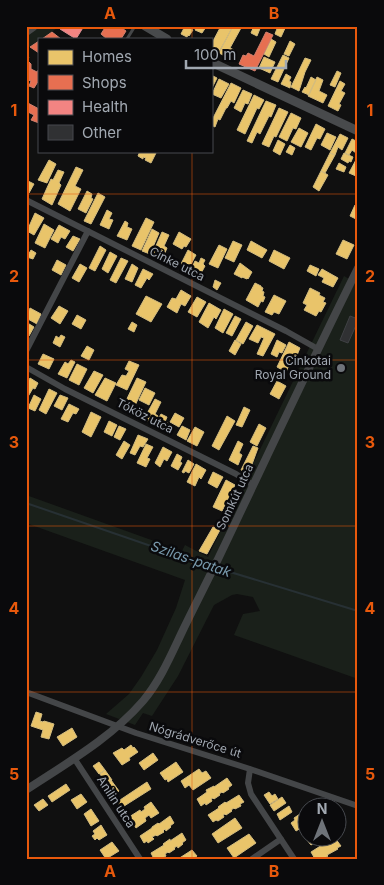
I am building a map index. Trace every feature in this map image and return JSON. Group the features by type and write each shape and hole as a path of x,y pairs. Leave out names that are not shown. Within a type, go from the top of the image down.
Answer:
{"main road":[{"path":"26,30 33,26"},
{"path":"145,26 165,38"},
{"path":"212,62 358,132"}],"street":[{"name":"Cinke utca","path":"26,200 318,349"},
{"path":"26,351 88,231"},
{"name":"Somkút utca","path":"26,790 119,726 144,700 154,686 216,564 358,268"},
{"name":"Tóköz utca","path":"26,367 236,474 253,485"},
{"name":"Nógrádverőce út","path":"26,692 136,733 358,806"},
{"name":"Anilin utca","path":"74,758 140,859"},
{"path":"250,769 248,788 294,859"},
{"path":"252,859 281,839"}],"lane":[{"path":"128,38 135,26"}],"shaded area":[{"path":"26,26 60,26 43,38 38,38 38,42 26,49"},
{"path":"344,276 358,284 358,679 234,635 243,614 260,611 253,597 237,594 214,605 178,676 152,716 143,713 135,725 106,714 129,694 157,650 176,608 185,580 26,523 26,495 182,551 185,545 208,557"}],"building: Homes":[{"path":"185,26 193,26 191,29 193,30 187,37 181,34"},
{"path":"197,26 207,26 207,28 202,33 195,30"},
{"path":"221,26 233,26 219,52 212,48 212,43"},
{"path":"233,26 241,28 230,48 234,50 229,58 219,53"},
{"path":"254,26 261,26 257,36 251,33"},
{"path":"278,26 286,26 281,37 275,34"},
{"path":"271,39 276,42 269,57 264,54"},
{"path":"290,41 295,44 289,56 284,54"},
{"path":"283,55 289,58 278,82 271,79"},
{"path":"264,57 275,62 270,73 259,68"},
{"path":"305,58 311,60 299,91 291,87"},
{"path":"337,71 341,73 335,87 330,85"},
{"path":"286,74 291,77 289,81 291,82 290,88 281,84"},
{"path":"212,76 217,78 212,88"},
{"path":"311,77 316,80 309,95 302,92"},
{"path":"317,77 323,80 319,91 327,95 323,103 308,96"},
{"path":"219,79 229,84 221,98 212,94"},
{"path":"340,81 345,84 341,91 345,93 339,104 341,105 338,111 328,106"},
{"path":"231,83 241,88 234,103 231,101 220,120 218,119 215,127 212,126 212,120"},
{"path":"243,90 252,94 248,104 245,103 241,112 234,108"},
{"path":"254,95 264,100 259,109 257,108 245,134 237,130"},
{"path":"266,101 276,105 271,117 269,116 260,134 257,132 252,143 247,141"},
{"path":"279,108 288,112 269,147 262,144"},
{"path":"291,113 301,118 296,129 293,128 287,141 279,137"},
{"path":"316,124 325,129 320,139 317,138 311,150 305,147"},
{"path":"299,128 308,133 301,147 291,142"},
{"path":"327,133 336,137 330,150 321,145"},
{"path":"340,134 348,138 342,150 338,147 335,155 330,153"},
{"path":"352,139 358,142 358,150 356,153 352,150 349,155 345,153"},
{"path":"278,140 285,144 280,155 273,151"},
{"path":"290,145 295,148 292,155 286,152"},
{"path":"140,152 156,152 151,163 145,160 146,158 143,157 143,159 138,156"},
{"path":"330,153 335,155 325,173 321,171"},
{"path":"344,153 353,157 351,162 349,161 348,163 341,159"},
{"path":"358,156 358,171 356,176 349,173"},
{"path":"49,160 56,164 47,183 38,180"},
{"path":"339,163 346,167 344,172 336,169"},
{"path":"76,167 83,170 75,186 81,189 70,211 58,204"},
{"path":"58,170 64,172 59,183 61,185 52,205 42,199 51,179 53,180"},
{"path":"321,171 328,175 319,191 313,187"},
{"path":"26,180 34,184 29,193 26,191"},
{"path":"87,191 92,194 91,198 93,199 86,213 78,209"},
{"path":"98,193 105,197 91,224 84,221"},
{"path":"355,205 358,207 358,220 350,216"},
{"path":"107,210 112,213 109,219 113,220 109,229 100,225"},
{"path":"35,213 44,218 34,235 27,231"},
{"path":"146,218 154,222 141,250 132,246"},
{"path":"125,221 128,223 127,227 132,229 127,240 117,236"},
{"path":"44,224 54,230 45,248 35,243"},
{"path":"59,225 70,231 65,239 61,237 58,243 51,239"},
{"path":"152,229 159,233 150,254 142,251"},
{"path":"162,232 169,235 164,246 167,248 162,260 152,255"},
{"path":"179,232 191,239 186,247 184,246 182,249 173,244"},
{"path":"73,236 80,239 73,251 66,247"},
{"path":"343,240 354,245 347,259 336,254"},
{"path":"233,241 242,245 234,262 225,258"},
{"path":"251,241 267,250 262,258 247,250"},
{"path":"219,245 227,249 218,268 209,264"},
{"path":"100,246 106,250 95,271 89,268"},
{"path":"31,250 36,253 33,259 27,257"},
{"path":"188,250 196,255 189,268 181,264"},
{"path":"274,250 290,258 284,269 269,261"},
{"path":"110,252 117,256 108,273 102,269"},
{"path":"121,258 128,261 116,283 110,280"},
{"path":"201,258 205,260 203,264 205,266 198,279 189,274 195,261 199,263"},
{"path":"57,260 66,265 61,275 52,270"},
{"path":"240,263 252,272 248,279 234,274"},
{"path":"80,264 87,268 79,282 72,278"},
{"path":"132,264 138,268 132,282 125,279"},
{"path":"310,265 319,269 316,276 307,271"},
{"path":"143,269 153,274 149,280 147,278 141,288 135,285"},
{"path":"322,269 338,278 333,287 322,282 324,278 318,275"},
{"path":"215,280 221,283 217,290 213,287"},
{"path":"255,283 263,288 263,296 265,297 258,307 246,300"},
{"path":"310,288 325,298 323,302 326,303 321,312 319,311 316,316 304,310 307,305 303,303"},
{"path":"181,290 191,296 185,306 181,304 177,313 167,307 172,298 176,299"},
{"path":"274,295 286,301 279,314 274,312 272,315 265,312"},
{"path":"146,296 162,304 151,322 136,314"},
{"path":"197,297 206,302 197,317 188,312"},
{"path":"209,303 221,310 216,319 214,317 208,328 199,322"},
{"path":"59,306 68,311 60,324 51,318"},
{"path":"30,308 41,314 37,324 26,318"},
{"path":"224,309 233,314 223,333 215,328"},
{"path":"77,315 86,320 81,329 72,324"},
{"path":"235,316 241,319 232,336 226,333"},
{"path":"26,322 34,327 29,336 26,334"},
{"path":"132,322 137,325 134,332 128,329"},
{"path":"246,322 253,326 243,344 236,340"},
{"path":"257,325 275,334 263,356 257,354 264,338 261,337 258,343 249,339"},
{"path":"61,335 65,337 60,347 53,343 56,336 59,338"},
{"path":"235,340 241,344 235,355 229,351"},
{"path":"277,340 286,345 282,353 279,352 277,357 271,354"},
{"path":"289,342 300,348 295,360 292,358 286,372 277,367"},
{"path":"87,346 94,350 89,360 81,356"},
{"path":"43,354 54,359 49,369 38,364"},
{"path":"71,360 75,362 67,378 58,374 65,362 68,364"},
{"path":"129,361 139,365 127,390 116,385 122,375 126,376 129,371 125,369"},
{"path":"77,364 87,369 79,385 69,380"},
{"path":"94,371 103,375 93,393 84,388"},
{"path":"30,378 38,383 26,400 26,385"},
{"path":"105,378 116,383 107,401 95,395"},
{"path":"137,378 146,382 131,414 122,409"},
{"path":"277,381 286,386 279,399 270,394"},
{"path":"145,388 155,393 149,405 139,400"},
{"path":"49,389 57,393 46,414 39,410"},
{"path":"34,395 41,399 35,411 28,408"},
{"path":"60,395 68,398 62,410 54,406"},
{"path":"155,399 161,402 155,414 158,416 154,424 144,419"},
{"path":"69,404 79,409 76,414 73,413 68,422 61,419"},
{"path":"244,407 250,410 242,427 236,425"},
{"path":"91,412 101,417 91,437 82,432"},
{"path":"175,413 184,418 179,427 170,422"},
{"path":"161,414 167,417 165,422 168,423 164,430 155,425"},
{"path":"227,416 235,421 219,450 212,446"},
{"path":"109,421 117,425 112,436 104,432"},
{"path":"259,424 266,428 257,446 250,442"},
{"path":"119,426 126,429 120,440 114,437"},
{"path":"182,426 190,430 186,440 177,435"},
{"path":"195,427 204,432 197,446 187,441"},
{"path":"138,435 148,439 143,447 140,446 135,455 130,453"},
{"path":"124,441 130,445 122,459 116,455"},
{"path":"238,441 243,444 239,453 242,455 238,465 229,460"},
{"path":"146,444 153,447 147,458 150,459 146,467 137,463"},
{"path":"253,446 258,448 251,467 254,468 251,474 241,470"},
{"path":"163,447 172,452 167,461 164,459 160,467 155,463"},
{"path":"177,454 182,457 180,462 182,463 178,470 171,466"},
{"path":"188,460 194,464 189,473 185,471 184,473 182,472"},
{"path":"196,464 206,470 201,479 199,477 195,486 187,482"},
{"path":"213,472 223,477 217,488 208,483"},
{"path":"226,480 235,485 222,511 213,507"},
{"path":"213,527 220,530 207,554 199,551"},
{"path":"36,712 42,714 40,721 54,724 49,739 41,737 43,730 31,726"},
{"path":"72,728 77,737 63,746 57,737"},
{"path":"131,745 138,752 122,765 113,753 122,748 124,750"},
{"path":"153,753 158,760 144,770 139,763"},
{"path":"99,762 105,770 99,774 93,766"},
{"path":"176,762 183,772 168,782 160,773"},
{"path":"199,769 202,773 206,771 211,778 193,790 189,785 185,788 181,781"},
{"path":"105,770 112,780 107,784 100,774"},
{"path":"227,778 232,785 229,789 211,799 212,801 206,805 205,803 201,806 197,799 207,792 206,790"},
{"path":"111,780 119,791 112,796 105,785"},
{"path":"147,782 151,789 121,808 117,802"},
{"path":"66,784 70,790 52,802 48,796"},
{"path":"269,792 272,796 275,794 278,799 270,804 264,795"},
{"path":"81,794 87,802 77,809 71,800"},
{"path":"239,795 244,802 240,804 241,806 234,808 226,815 223,815 224,817 218,821 213,822 208,815 225,802"},
{"path":"282,797 286,803 274,811 270,805"},
{"path":"43,799 48,805 39,811 34,805"},
{"path":"151,802 159,813 151,818 149,815 145,818 146,821 136,828 129,817 140,810 141,812"},
{"path":"289,806 292,812 280,820 277,814"},
{"path":"91,809 99,821 91,826 84,814"},
{"path":"170,816 174,823 171,827 152,837 154,839 148,843 147,841 144,843 140,836"},
{"path":"296,817 296,831 291,823 295,820 294,818"},
{"path":"235,818 242,828 218,843 212,834"},
{"path":"101,825 107,835 99,840 97,838 95,840 92,836 95,834 93,831"},
{"path":"182,833 186,840 183,844 165,854 166,856 161,859 154,859 151,853"},
{"path":"249,834 256,843 234,858 227,848"},
{"path":"112,842 119,851 106,859 100,850"},
{"path":"317,848 338,849 323,859 315,859 311,852"},
{"path":"192,850 197,856 193,859 178,859"}],"building: Shops":[{"path":"106,26 119,26 126,31 122,38 106,38 101,34"},
{"path":"52,32 60,38 43,38"},
{"path":"266,32 273,35 255,71 239,64 243,55 246,56 248,53 254,56"},
{"path":"38,42 38,52 30,47"},
{"path":"26,54 29,57 27,60 31,64 31,69 37,72 38,70 38,82 34,88 29,86 31,81 26,79"},
{"path":"26,102 38,108 38,123 31,120 34,115 26,111"}],"building: Health":[{"path":"63,26 84,26 77,38 60,29"}],"building: Other":[{"path":"350,316 358,319 358,321 348,343 340,340"}],"waterway":[{"name":"Szilas-patak","path":"26,503 212,567"},
{"name":"Szilas-patak","path":"217,568 358,611"}],"place":[{"name":"Cinkotai Royal Ground","path":"341,368"}]}
